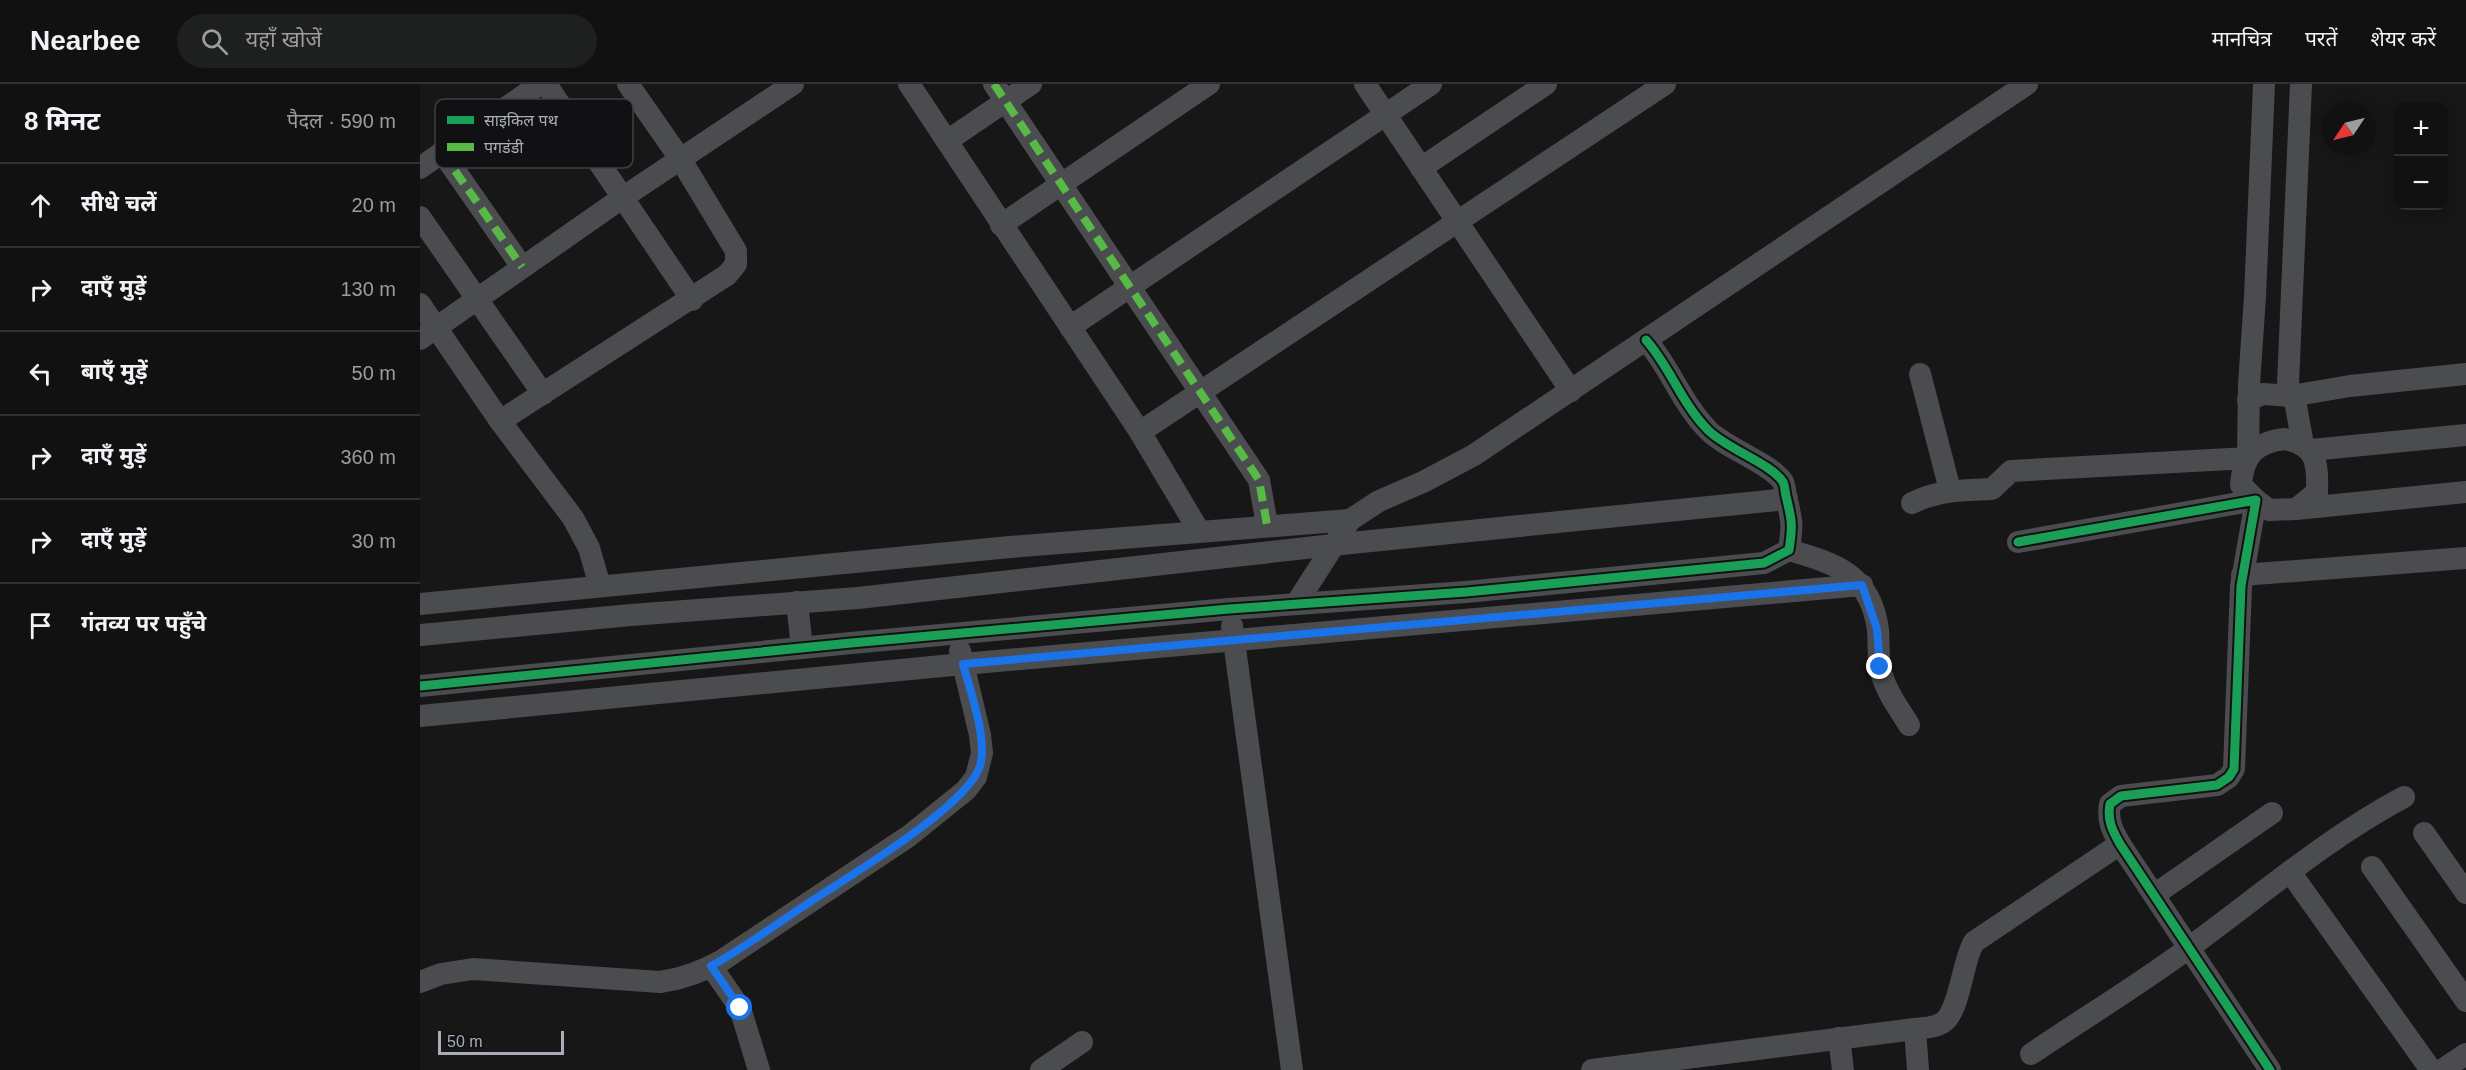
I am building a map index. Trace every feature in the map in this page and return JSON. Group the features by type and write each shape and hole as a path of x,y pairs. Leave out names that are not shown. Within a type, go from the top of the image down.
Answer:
{"street":[{"path":"518,99 540,84"},
{"path":"546,84 556,99"},
{"path":"500,421 692,300 727,275 736,264 736,251 681,160 628,84"},
{"path":"428,333 622,198 793,84"},
{"path":"909,84 1140,432 1199,531"},
{"path":"947,141 1000,93 1031,84"},
{"path":"1001,225 1209,84"},
{"path":"1365,84 1571,391"},
{"path":"1070,327 1431,84"},
{"path":"1421,168 1545,84"},
{"path":"1296,604 1350,520 1372,504 1423,482 1474,455 2027,84"},
{"path":"2248,458 2248,400 2256,297 2264,84"},
{"path":"2296,509 2317,492 2316,463 2307,448 2288,384 2301,84"},
{"path":"1140,432 1662,85"},
{"path":"1000,93 1259,480 1267,525"},
{"path":"420,168 435,157"},
{"path":"453,168 522,267"},
{"path":"602,168 692,300"},
{"path":"420,217 543,394"},
{"path":"420,304 428,333 500,421 583,534 600,586"},
{"path":"1646,340 1657,352 1693,413 1707,430 1721,442 1756,461 1782,482 1793,524 1789,550"},
{"path":"1920,374 1950,490"},
{"path":"2248,400 2263,394 2291,396 2350,386 2466,374"},
{"path":"2466,435 2307,448 2284,439 2270,441 2258,447 2248,458 2242,470 2241,484 2269,510 2466,492"},
{"path":"1912,503 1928,495 1950,490 1992,489 2011,471 2248,458"},
{"path":"420,635 858,598 1335,545 1787,499"},
{"path":"2019,542 2256,500"},
{"path":"2256,500 2242,574 2234,769 2229,777 2217,785 2133,794 2114,799 2110,804 2109,818 2111,829 2120,844 2270,1070"},
{"path":"420,604 1199,531 1350,520"},
{"path":"420,686 802,648 1229,609 1466,592 1764,563 1789,550 1830,562 1862,585 1877,629 1880,667 1884,682 1909,725"},
{"path":"2242,574 2466,558"},
{"path":"420,716 1233,639 1862,585"},
{"path":"797,602 802,648"},
{"path":"1229,609 1292,1070"},
{"path":"420,982 441,974 473,969 660,982 678,980 711,966 909,836 966,789 976,777 982,753 980,735 956,635"},
{"path":"2031,1054 2188,948 2290,872 2375,813 2404,797"},
{"path":"2154,895 2272,813"},
{"path":"2424,832 2466,893"},
{"path":"1592,1070 1711,1062 1839,1038 1915,1029 1942,1023 1949,1017 1968,951 1983,934 2120,844"},
{"path":"2372,867 2466,1001"},
{"path":"2290,872 2431,1070"},
{"path":"711,966 740,1008 759,1070"},
{"path":"1915,1029 1918,1070"},
{"path":"1839,1038 1843,1070"},
{"path":"1041,1070 1082,1042"},
{"path":"2442,1070 2466,1054"}],"marked path":[{"path":"994,84 1259,480 1267,525"},
{"path":"453,168 522,267"}],"cycle path":[{"path":"420,686 851,643 1229,609 1466,592 1764,563 1789,550 1790,511 1783,482 1769,469 1708,430 1691,409 1646,340"},
{"path":"2018,542 2256,500 2241,586 2234,769 2229,777 2217,785 2121,796 2110,804 2109,815 2120,844 2270,1070"}],"route":[{"path":"740,1008 711,966 909,836 954,801 976,777 982,753 980,735 963,664 1862,585 1868,597 1877,629 1880,667"}]}
